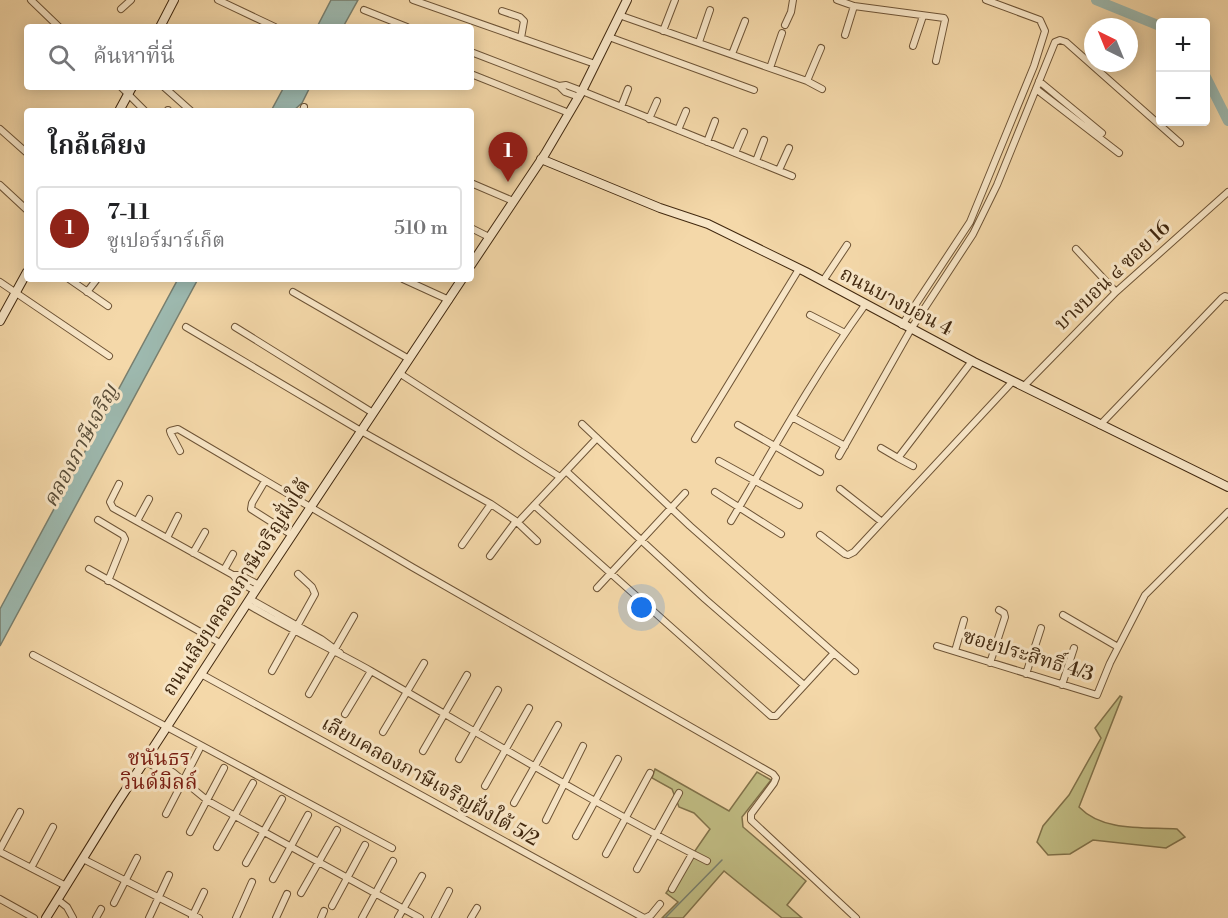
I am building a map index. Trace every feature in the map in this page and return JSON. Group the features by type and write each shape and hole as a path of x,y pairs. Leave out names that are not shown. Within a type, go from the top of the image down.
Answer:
{"street":[{"path":"31,0 56,24"},
{"path":"121,9 130,0"},
{"path":"162,24 174,0"},
{"path":"218,0 269,24"},
{"path":"413,0 595,64"},
{"path":"474,260 581,94 627,0"},
{"path":"663,31 675,0"},
{"path":"785,25 793,0"},
{"path":"837,0 854,6 945,19 936,61"},
{"path":"902,325 970,222 1034,66 1045,31 1040,20 986,0"},
{"path":"845,35 854,6"},
{"path":"364,10 399,24"},
{"path":"699,42 710,10"},
{"path":"502,11 520,17 524,21 521,38"},
{"path":"619,15 807,81 822,89"},
{"path":"913,46 923,16"},
{"path":"732,54 745,21"},
{"path":"770,68 782,33"},
{"path":"609,37 754,90"},
{"path":"839,456 911,329 973,234 997,185 1056,42 1060,40 1066,42 1180,143"},
{"path":"807,81 820,48"},
{"path":"474,53 559,86 565,92 581,94 621,107 792,176"},
{"path":"474,75 569,113"},
{"path":"1039,81 1102,134"},
{"path":"1036,89 1119,153"},
{"path":"167,90 188,108"},
{"path":"621,107 628,90"},
{"path":"121,108 130,91 143,108"},
{"path":"649,119 657,100"},
{"path":"678,130 686,111"},
{"path":"707,142 716,121"},
{"path":"0,129 24,150"},
{"path":"735,153 744,132"},
{"path":"756,161 764,140"},
{"path":"779,170 789,148"},
{"name":"ถนนบางบอน 4","path":"541,159 660,208 708,224 823,281 972,361 1228,488"},
{"path":"474,184 513,201"},
{"path":"0,185 24,206"},
{"name":"บางบอน ๔ ซอย 16","path":"1024,386 1116,292 1228,192"},
{"path":"474,230 489,237"},
{"path":"823,281 847,245"},
{"path":"1076,249 1116,292"},
{"path":"695,439 799,269"},
{"path":"0,321 24,278"},
{"path":"0,282 109,356"},
{"path":"73,282 108,306"},
{"path":"87,292 94,282"},
{"path":"410,282 449,300"},
{"name":"ถนนเลียบคลองภาษีเจริญฝั่งใต้","path":"46,918 220,643 460,282"},
{"path":"293,292 409,359"},
{"path":"1100,425 1222,298 1228,297"},
{"path":"731,521 792,417 865,305"},
{"path":"810,315 845,333"},
{"path":"186,327 361,431 518,520 537,541"},
{"path":"235,327 373,413"},
{"path":"898,458 972,361"},
{"path":"399,373 560,477"},
{"path":"820,535 848,555 854,552 1013,381"},
{"path":"792,417 845,446"},
{"path":"582,424 671,508 855,671"},
{"path":"738,425 820,472"},
{"path":"180,451 170,431 175,429 773,774 776,778 774,783 751,814 751,820 856,918"},
{"path":"490,556 518,520 597,438"},
{"path":"881,448 913,466"},
{"path":"719,461 799,505"},
{"path":"566,471 804,685"},
{"path":"265,481 250,506 251,509 292,535"},
{"path":"118,484 111,505 232,575 252,595 295,629 504,750 706,861"},
{"path":"840,489 882,522"},
{"path":"715,492 781,534"},
{"path":"597,588 685,493"},
{"path":"137,521 149,499"},
{"path":"462,545 491,504"},
{"path":"534,505 771,716 776,716 834,653"},
{"name":"ซอยประสิทธิ์ 4/3","path":"937,646 1097,695 1118,647 1145,595 1228,512"},
{"path":"167,538 178,516"},
{"path":"98,520 123,535 124,539 108,581"},
{"path":"193,553 205,532"},
{"path":"224,570 233,554"},
{"path":"89,569 220,643"},
{"path":"272,671 315,594 312,587 297,574"},
{"path":"990,663 1005,617 1004,613 999,610"},
{"path":"1063,615 1118,647"},
{"path":"309,694 354,616"},
{"path":"954,651 964,620"},
{"path":"1026,674 1041,628"},
{"path":"1062,685 1074,648"},
{"path":"33,655 392,848"},
{"path":"383,732 424,663"},
{"path":"345,714 371,671"},
{"name":"เลียบคลองภาษีเจริญฝั่งใต้ 5/2","path":"201,674 645,918 651,915 660,904"},
{"path":"423,751 467,675"},
{"path":"459,759 498,690"},
{"path":"485,786 529,708"},
{"path":"514,803 558,725"},
{"path":"546,820 584,746"},
{"path":"166,814 181,780 199,750"},
{"path":"146,758 172,777 181,780 208,801 420,918"},
{"path":"576,836 618,759"},
{"path":"190,832 224,768"},
{"path":"606,854 650,773"},
{"path":"217,847 253,783"},
{"path":"637,868 679,794"},
{"path":"246,863 282,799"},
{"path":"20,812 0,851 66,886"},
{"path":"273,879 308,815"},
{"path":"31,868 53,827"},
{"path":"301,893 336,830"},
{"path":"332,906 365,845"},
{"path":"672,889 692,854"},
{"path":"114,903 137,858"},
{"path":"83,859 195,917 204,892"},
{"path":"362,918 393,861"},
{"path":"149,918 169,875"},
{"path":"398,918 422,876"},
{"path":"236,918 252,882"},
{"path":"435,918 449,891"},
{"path":"276,918 287,894"},
{"path":"0,899 34,918"},
{"path":"58,900 67,907 73,918"},
{"path":"471,918 477,908"},
{"path":"96,918 101,909"}],"shaded area":[{"path":"1120,696 1122,697 1079,807 1100,821 1125,827 1177,829 1185,837 1166,848 1093,840 1070,854 1048,855 1037,842 1043,826 1069,795 1101,738 1095,728"},
{"path":"655,769 729,811 757,772 771,780 742,817 743,827 806,881 787,905 802,918 782,918 724,871 683,918 662,918 678,902 666,893 710,829 694,813 679,807 672,789 652,778"}],"water":[{"path":"331,0 358,0 345,24 319,24"},
{"path":"282,90 308,90 302,103 296,108 273,108"},
{"path":"176,282 196,282 0,646 0,609"}],"waterway":[{"path":"1096,0 1156,24"},
{"path":"1210,85 1228,121"},
{"path":"665,918 722,860"}],"place":[{"name":"7-11","path":"508,182"}],"district":[{"name":"ชนันธร วินด์มิลล์","path":"159,771"}],"water label":[{"name":"คลองภาษีเจริญ","path":"81,446"}]}
